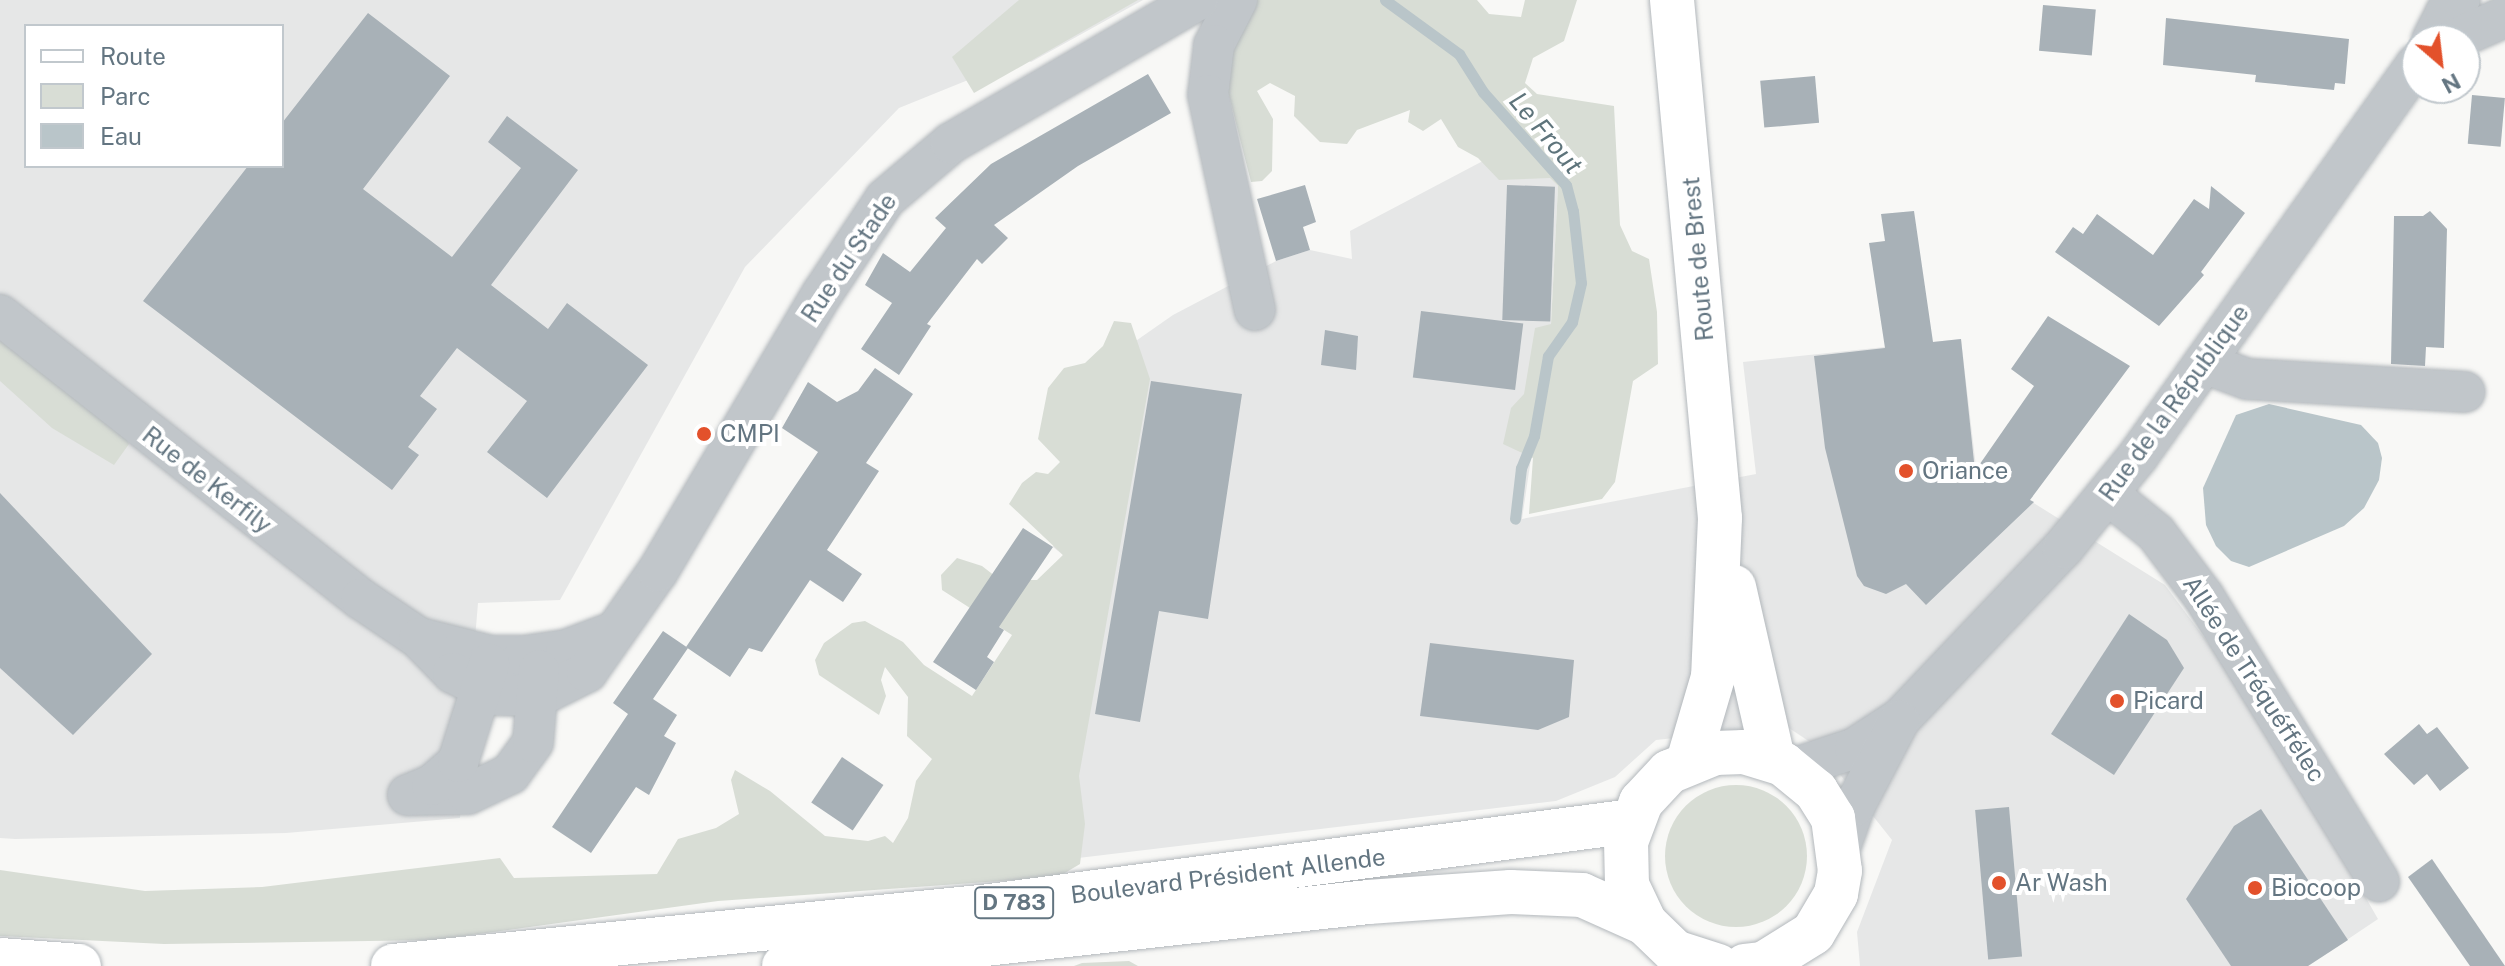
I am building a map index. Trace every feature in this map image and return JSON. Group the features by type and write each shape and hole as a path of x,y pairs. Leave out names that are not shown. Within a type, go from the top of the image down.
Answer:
{"main road":[{"name":"Route de Brest","path":"1672,0 1720,518 1713,677 1688,762"},
{"name":"Route de Brest","path":"1720,518 1782,764"},
{"path":"1702,964 1659,940 1645,923 1634,906 1624,864 1632,821 1654,786 1688,762 1715,753 1782,764 1816,791 1833,818 1840,848 1836,894 1813,933 1794,957 1745,966"},
{"name":"Boulevard Président Allende","path":"393,966 974,908 1632,821"},
{"name":"Boulevard Président Allende","path":"784,966 1352,903 1511,892 1582,895 1645,923"},
{"path":"0,960 79,966"}],"street":[{"name":"Rue du Stade","path":"614,632 658,571 822,294 885,199 951,143 1198,0"},
{"path":"1237,0 1214,45 1208,95 1255,310"},
{"path":"2444,18 2505,17"},
{"name":"Rue de la République","path":"1782,764 1855,748 1901,718 2108,494 2401,86"},
{"name":"Rue de Kerfily","path":"0,315 351,592 419,638 486,672 498,695 539,696 587,672 614,632"},
{"path":"2204,363 2247,379 2465,392"},
{"name":"Allée de Tréquéffélec","path":"2108,494 2156,533 2204,597 2379,881"},
{"name":"Rue de Kerfily","path":"486,672 614,632"},
{"path":"486,672 458,762 432,785 408,795 468,794 510,774 533,742 539,696 539,654"},
{"name":"Rue de la République","path":"1840,848 1855,805 1901,718"}],"shaded area":[{"path":"0,0 1143,0 1031,62 1022,58 899,108 745,267 560,600 478,603 460,818 286,833 0,838"},
{"path":"1517,143 1558,186 1551,324 1522,519 1756,474 1743,362 1961,339 1976,467 2165,585 2261,714 2378,919 2308,966 1860,966 1857,932 1892,840 1819,748 1786,726 1656,740 1615,777 1556,801 1011,866 1012,635 1063,555 1053,547 1069,493 1130,345 1173,315 1276,261 1310,250 1352,259 1350,231"}],"green space":[{"path":"1019,0 1138,0 974,93 952,57"},
{"path":"1256,0 1477,0 1489,14 1521,17 1525,0 1577,0 1564,41 1533,58 1525,83 1537,94 1614,106 1620,225 1632,251 1649,259 1657,312 1658,364 1633,381 1615,482 1602,499 1529,514 1533,458 1503,444 1511,408 1524,394 1535,328 1551,324 1558,186 1550,178 1499,180 1478,158 1458,147 1441,119 1423,131 1408,122 1410,110 1357,130 1347,144 1320,142 1294,116 1295,96 1270,83 1257,91 1273,119 1272,171 1262,181 1251,182 1227,88 1237,23"},
{"path":"0,313 115,419 129,444 114,465 52,428 0,381"},
{"path":"1114,321 1131,323 1150,379 1079,776 1085,824 1080,864 1058,877 718,901 435,940 164,944 0,936 0,870 145,891 262,887 500,858 514,878 657,874 678,839 716,828 739,814 731,780 735,770 770,791 825,836 868,841 885,836 893,843 908,818 916,781 932,759 907,736 908,697 885,667 881,680 886,696 879,715 819,675 815,660 824,643 852,623 865,621 903,642 924,665 972,696 1012,635 942,590 941,575 957,558 982,566 1013,590 1020,580 1037,580 1063,555 1009,504 1022,483 1036,472 1048,474 1060,462 1038,439 1048,388 1064,368 1085,363 1103,346"},
{"path":"1736,785 1763,790 1786,806 1802,829 1807,856 1802,883 1786,906 1763,922 1736,927 1709,922 1686,906 1670,883 1665,856 1670,829 1686,806 1709,790"},
{"path":"1129,961 1138,966 1074,966 1082,963"}],"water":[{"path":"2269,404 2361,425 2378,443 2382,458 2379,480 2364,508 2344,526 2249,567 2231,561 2216,546 2206,525 2203,488 2236,415"}],"building":[{"path":"2043,5 2096,10 2092,55 2039,51"},
{"path":"368,13 450,76 363,189 452,257 521,168 488,142 507,116 578,170 491,285 548,329 567,303 648,365 547,498 487,452 527,401 457,348 420,396 437,409 408,447 419,455 392,490 143,301 246,168 284,168 284,120"},
{"path":"2166,18 2349,39 2345,84 2335,83 2334,90 2255,82 2256,75 2163,65"},
{"path":"1148,74 1171,113 1078,166 994,225 1008,238 982,264 977,259 927,324 931,326 899,375 861,349 892,303 865,285 883,253 910,272 946,228 935,218 991,164"},
{"path":"1815,76 1819,123 1764,128 1760,81"},
{"path":"2481,96 2505,98 2501,147 2468,144 2471,104 2481,104"},
{"path":"1305,185 1316,222 1303,227 1310,250 1276,261 1257,199"},
{"path":"1507,185 1555,187 1550,322 1502,320"},
{"path":"2211,186 2245,213 2201,272 2204,275 2159,326 2055,252 2073,227 2083,234 2097,214 2153,255 2194,199 2209,209"},
{"path":"1914,211 1933,342 1961,339 1975,471 2034,386 2011,369 2048,316 2130,366 2030,500 2034,502 1926,605 1906,584 1886,594 1864,586 1857,576 1825,448 1814,356 1885,348 1869,243 1885,241 1881,214"},
{"path":"2430,211 2447,229 2444,348 2426,347 2425,366 2391,364 2394,216 2423,216"},
{"path":"1421,311 1523,324 1515,390 1413,378"},
{"path":"1325,330 1358,336 1356,370 1321,365"},
{"path":"875,368 913,394 866,463 879,471 827,550 862,574 843,602 810,580 762,652 749,648 730,677 686,647 818,452 782,428 808,382 837,402 858,391"},
{"path":"1151,381 1242,394 1208,619 1159,611 1140,722 1095,714"},
{"path":"0,493 152,654 73,735 0,668"},
{"path":"1023,528 1053,547 999,627 1004,630 987,657 994,662 976,690 933,662"},
{"name":"Picard","path":"2129,614 2167,640 2184,668 2114,775 2051,734"},
{"path":"663,631 688,648 653,699 677,715 664,736 676,743 649,795 636,787 591,853 552,827 628,714 613,703"},
{"path":"1430,643 1574,660 1569,717 1538,730 1420,716"},
{"path":"2419,724 2427,734 2437,727 2469,768 2440,791 2427,774 2414,785 2384,754"},
{"path":"842,757 883,785 853,831 811,803"},
{"name":"Ar Wash","path":"2009,807 2022,956 1988,959 1975,810"},
{"name":"Biocoop","path":"2261,809 2348,940 2308,966 2231,966 2186,899 2234,826"},
{"path":"2432,859 2505,966 2470,966 2408,877"}],"waterway":[{"name":"Le Frout","path":"1385,0 1459,54 1483,92 1566,185 1573,211 1581,283 1572,322 1548,356 1534,436 1521,468 1515,519"}],"place":[{"name":"CMPI","path":"704,434"},
{"name":"Oriance","path":"1906,471"},
{"name":"Picard","path":"2117,701"},
{"name":"Ar Wash","path":"1999,883"},
{"name":"Biocoop","path":"2255,888"}]}
